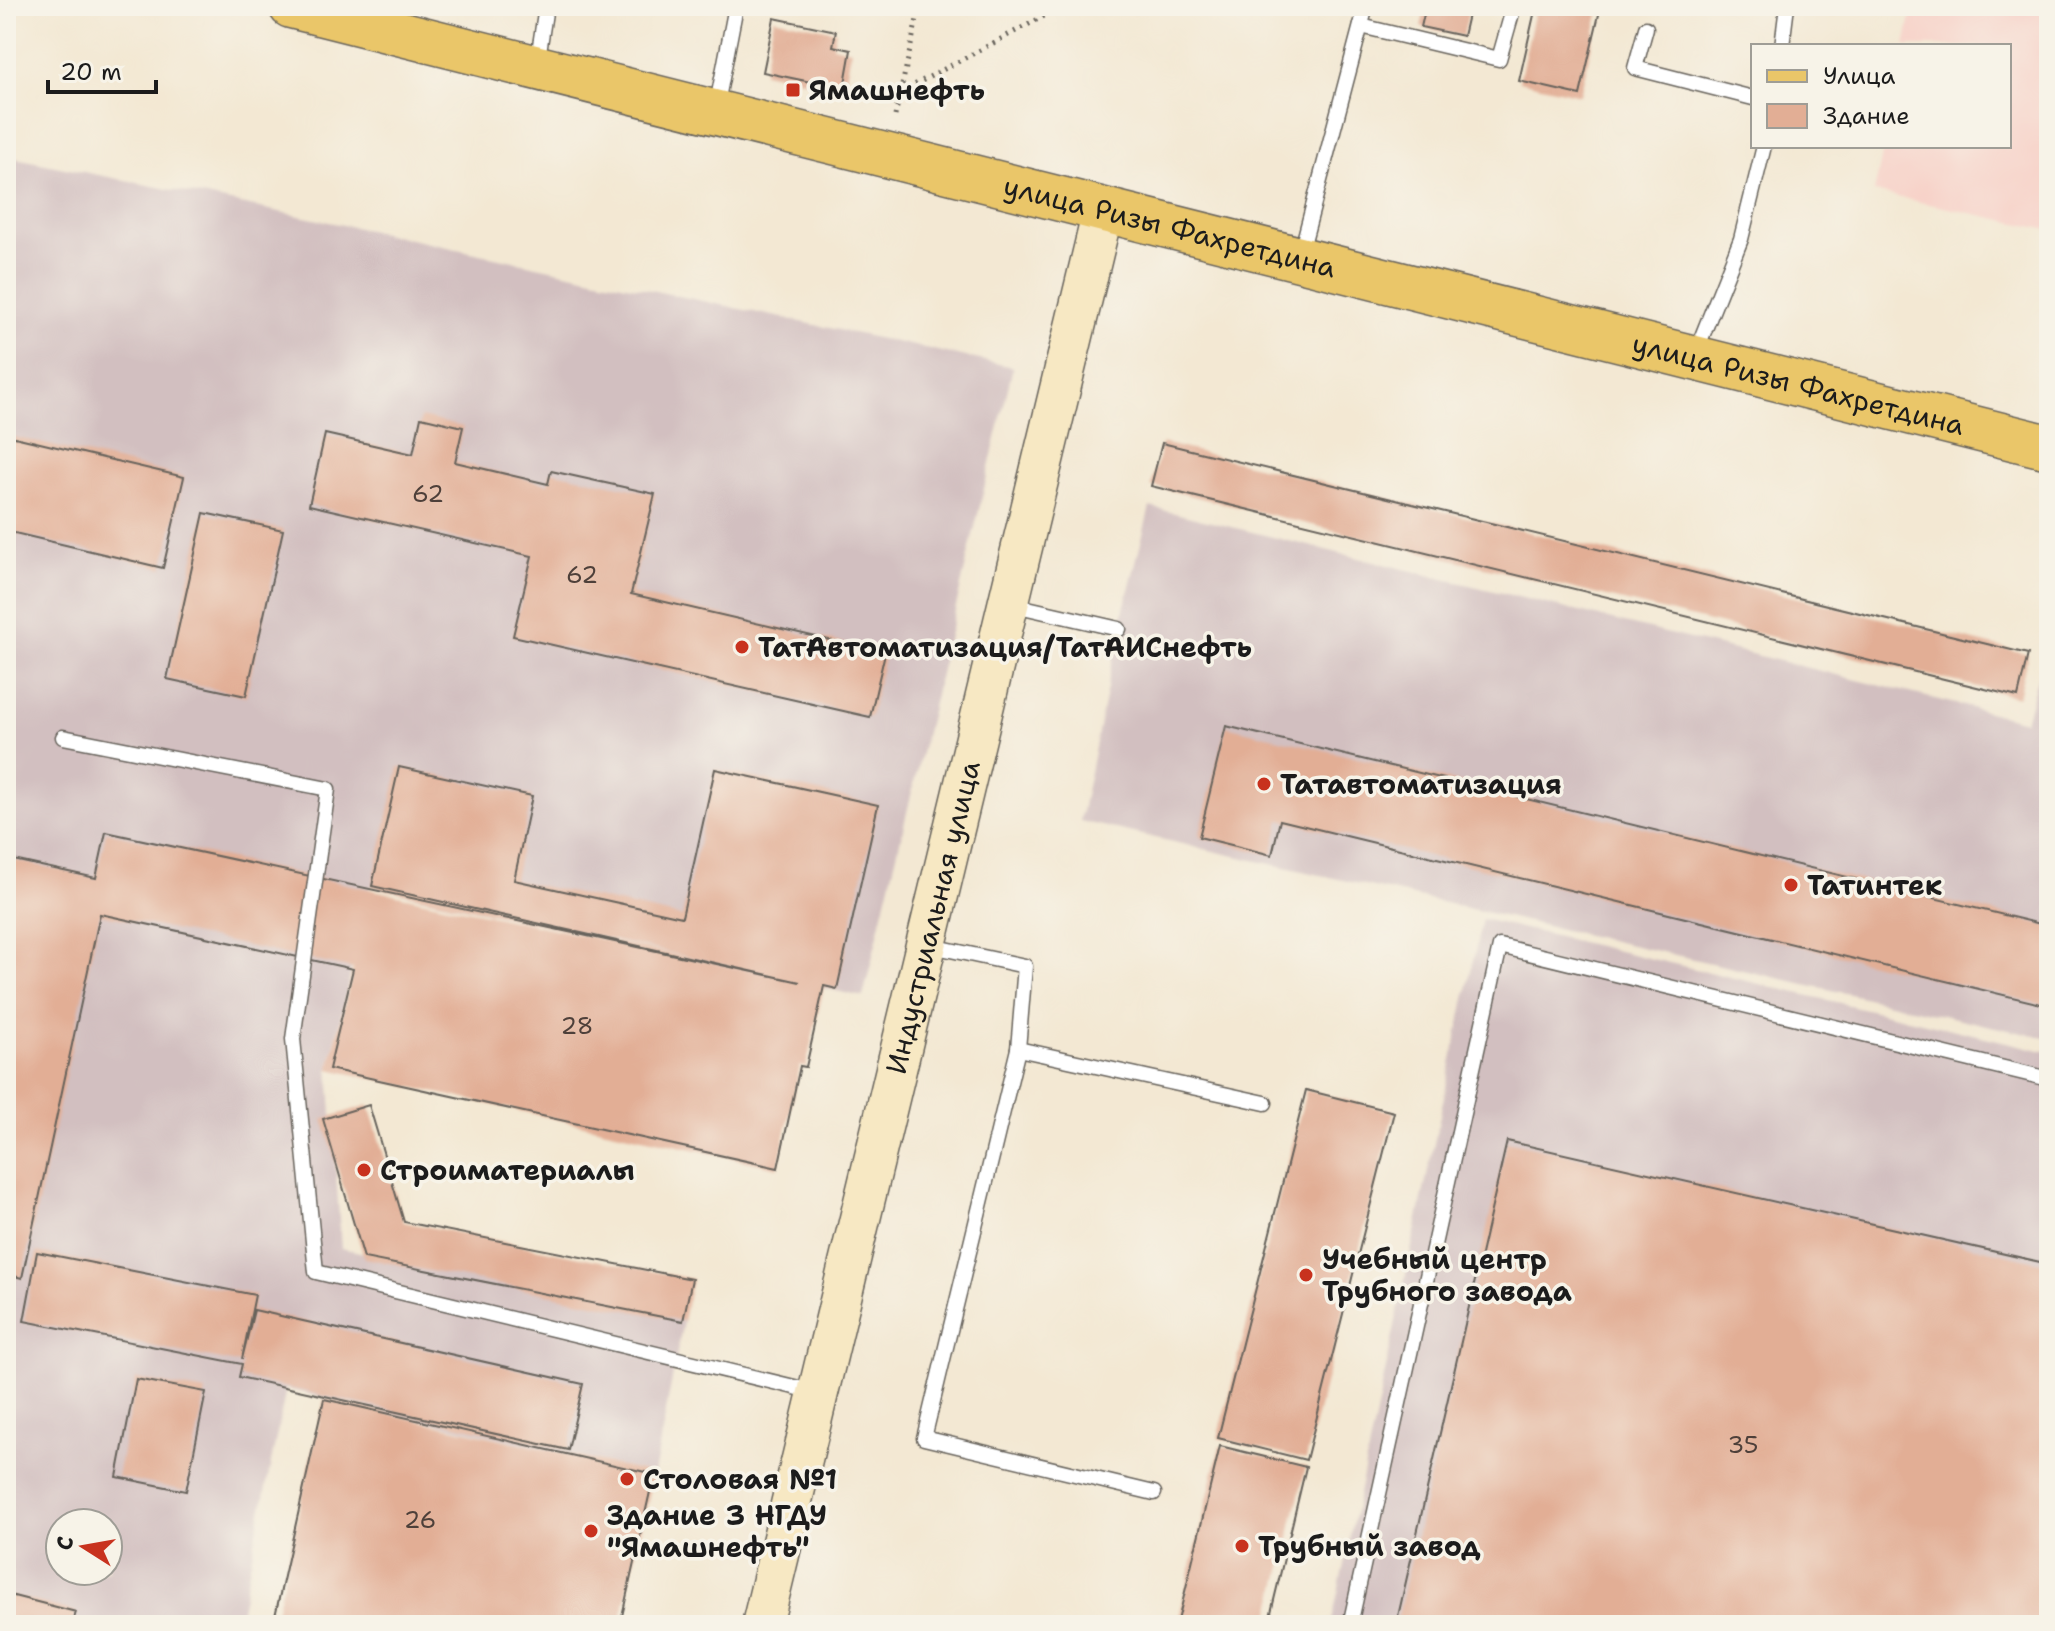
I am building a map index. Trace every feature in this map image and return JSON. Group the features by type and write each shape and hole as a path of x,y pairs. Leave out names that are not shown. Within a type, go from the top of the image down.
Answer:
{"main road":[{"name":"улица Ризы Фахретдина","path":"291,6 2049,447"}],"street":[{"name":"Индустриальная улица","path":"762,1625 1103,211"}],"lane":[{"path":"537,67 546,6"},
{"path":"715,113 736,6"},
{"path":"1299,260 1366,6"},
{"path":"1361,26 1499,59 1514,6"},
{"path":"1782,44 1787,6"},
{"path":"1646,28 1635,68 1751,97"},
{"path":"1693,359 1741,239 1764,148"},
{"path":"1008,604 1119,629"},
{"path":"63,737 328,789 293,1039 316,1272 819,1393"},
{"path":"926,945 1025,966 1018,1049 924,1438 1154,1493"},
{"path":"1350,1625 1500,946 2049,1079"},
{"path":"1018,1049 1265,1103"}],"path":[{"path":"886,156 920,6"},
{"path":"901,92 1063,6"}],"shaded area":[{"path":"1913,6 2049,6 2049,230 1874,192 1884,148 2011,148 2011,44 1905,44"},
{"path":"6,156 1013,367 863,997 370,886 329,1069 341,1248 683,1321 654,1474 286,1389 238,1625 6,1625"},
{"path":"1150,507 2025,721 2038,676 2049,679 2049,1039 1080,821 1119,629"},
{"name":"Трубный завод","path":"1482,919 2049,1052 2049,1625 1331,1625"}],"building":[{"path":"1426,6 1470,6 1463,36 1421,27"},
{"path":"1536,6 1601,6 1580,95 1519,81"},
{"path":"774,18 836,31 833,46 851,50 844,89 763,72"},
{"path":"421,417 463,427 455,462 548,484 551,471 655,494 631,594 885,653 870,717 513,636 532,556 309,505 325,434 413,454"},
{"path":"6,435 184,477 163,568 6,531"},
{"path":"1162,443 2028,654 2018,697 1151,486"},
{"path":"204,513 283,530 246,696 167,679"},
{"path":"1226,726 2049,926 2049,1006 1280,820 1272,855 1199,837"},
{"path":"399,767 532,796 514,880 682,917 715,769 878,805 837,989 824,986 806,1067 800,1066 778,1168 329,1069 353,969 100,914 22,1278 6,1274 6,871 9,859 96,878 106,832 800,982 372,886"},
{"name":"Учебный центр Трубного завода","path":"1306,1090 1394,1112 1306,1460 1218,1438"},
{"name":"Строиматериалы","path":"369,1105 404,1222 692,1279 683,1321 364,1258 323,1119"},
{"name":"Трубный завод","path":"1507,1141 2049,1264 2049,1625 1396,1625"},
{"path":"37,1252 255,1295 242,1359 254,1310 583,1384 568,1450 239,1377 242,1364 24,1321"},
{"path":"136,1379 206,1392 186,1491 117,1477"},
{"path":"324,1399 654,1474 620,1625 273,1625"},
{"name":"Трубный завод","path":"1220,1446 1306,1467 1268,1625 1177,1625"},
{"path":"6,1594 76,1612 72,1625 6,1625"}],"place":[{"name":"Ямашнефть","path":"793,90"},
{"name":"ТатАвтоматизация/ТатАИСнефть","path":"742,647"},
{"name":"Татавтоматизация","path":"1264,784"},
{"name":"Татинтек","path":"1791,885"},
{"name":"Строиматериалы","path":"364,1170"},
{"name":"Учебный центр Трубного завода","path":"1306,1275"},
{"name":"Столовая №1","path":"627,1479"},
{"name":"Здание 3 НГДУ \"Ямашнефть\"","path":"591,1531"},
{"name":"Трубный завод","path":"1242,1546"}]}
